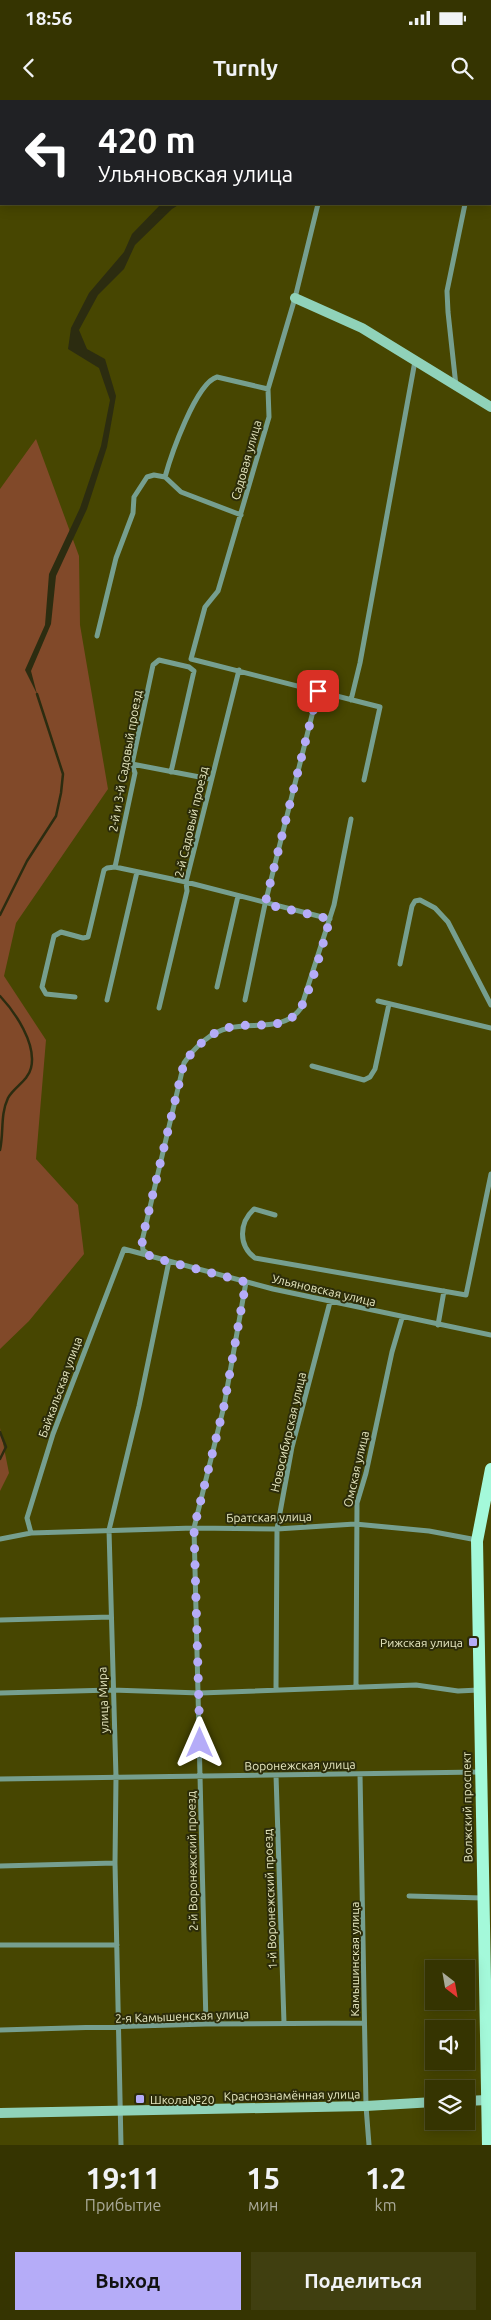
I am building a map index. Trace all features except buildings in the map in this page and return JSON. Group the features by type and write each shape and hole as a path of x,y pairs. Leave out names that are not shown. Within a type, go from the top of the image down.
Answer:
{"main road":[{"name":"Волжский проспект","path":"488,2145 477,1540 491,1469"}],"street":[{"name":"Садовая улица","path":"239,670 191,659 205,607 218,591 269,417 268,389 295,298 318,205"},
{"path":"456,386 448,312 448,291 465,205"},
{"path":"295,298 362,328 491,407"},
{"path":"351,700 360,663 415,361"},
{"path":"165,477 178,436 206,383 217,377 268,389"},
{"path":"97,636 116,558 133,513 134,497 147,477 154,475 165,477 181,492 241,515"},
{"name":"2-й и 3-й Садовый проезд","path":"115,867 135,774 132,764 152,665 159,660 189,666 194,671 171,772"},
{"path":"239,670 380,707 364,780"},
{"name":"2-й Садовый проезд","path":"158,1008 187,891 186,882 210,779 239,670"},
{"path":"245,1000 265,904 318,691"},
{"path":"132,764 210,779"},
{"path":"151,1257 143,1250 142,1240 184,1063 196,1046 227,1028 271,1025 296,1014 305,998 330,919 352,818"},
{"path":"75,998 46,994 42,988 54,936 60,932 83,938 88,937 104,870 115,867 186,882 265,904 330,919"},
{"path":"107,1000 137,872"},
{"path":"217,986 238,896"},
{"path":"400,964 412,906 415,901 420,900 435,908 448,922 491,1005"},
{"path":"378,1001 491,1028"},
{"path":"312,1066 364,1080 370,1077 375,1069 389,1004"},
{"path":"275,1214 254,1209 247,1216 242,1231 243,1245 247,1252 255,1258 466,1295 491,1174"},
{"name":"Ульяновская улица","path":"124,1250 330,1302 438,1325 478,1330 491,1335"},
{"name":"Байкальская улица","path":"31,1533 26,1518 53,1434 124,1250"},
{"name":"улица Мира","path":"121,2145 114,1863 116,1777 108,1530 138,1406 169,1262"},
{"name":"2-й Воронежский проезд","path":"206,2024 200,1776 200,1693 194,1528 224,1406 246,1282"},
{"path":"438,1325 444,1291"},
{"name":"Новосибирская улица","path":"276,1689 277,1529 292,1446 330,1302"},
{"name":"Омская улица","path":"356,1688 357,1504 402,1318"},
{"name":"Братская улица","path":"0,1540 31,1533 194,1528 277,1529 356,1524 429,1531 477,1540"},
{"path":"0,1620 111,1617"},
{"path":"0,1693 112,1690 200,1693 416,1685 458,1691 479,1690"},
{"name":"Воронежская улица","path":"0,1778 480,1772"},
{"name":"Камышинская улица","path":"360,1774 366,2106 369,2145"},
{"name":"1-й Воронежский проезд","path":"276,1775 284,2023"},
{"path":"0,1866 114,1863"},
{"path":"409,1896 483,1898"},
{"path":"0,1945 117,1944"},
{"name":"2-я Камышенская улица","path":"0,2030 206,2024 364,2023"},
{"path":"475,2101 486,2100"},
{"name":"Краснознамённая улица","path":"0,2113 366,2106 425,2103"}],"shaded area":[{"path":"160,205 178,205 135,245 124,269 98,295 79,330 87,349 105,359 116,396 107,447 87,509 56,576 51,624 31,671 37,694 25,670 45,625 49,574 80,508 101,446 110,400 99,368 68,349 71,328 89,293 124,252 132,234"},
{"path":"36,439 79,556 80,625 108,789 16,923 4,976 46,1040 36,1159 78,1205 84,1254 29,1321 0,1349 0,489"},
{"path":"0,1428 9,1473 0,1491"}],"waterway":[{"path":"0,915 27,861 56,816 61,793 63,774 37,694"},
{"path":"0,996 18,1019 28,1039 32,1059 29,1073 8,1098 3,1117 0,1150"},
{"path":"0,1432 6,1447 0,1459"}],"place":[{"name":"Рижская улица","path":"473,1642"},
{"name":"Школа№20","path":"140,2099"}],"route":[{"path":"200,1743 194,1528 224,1406 246,1282 151,1257 143,1250 142,1240 184,1063 196,1046 227,1028 271,1025 284,1021 296,1014 305,998 330,919 265,904 318,691"}]}
